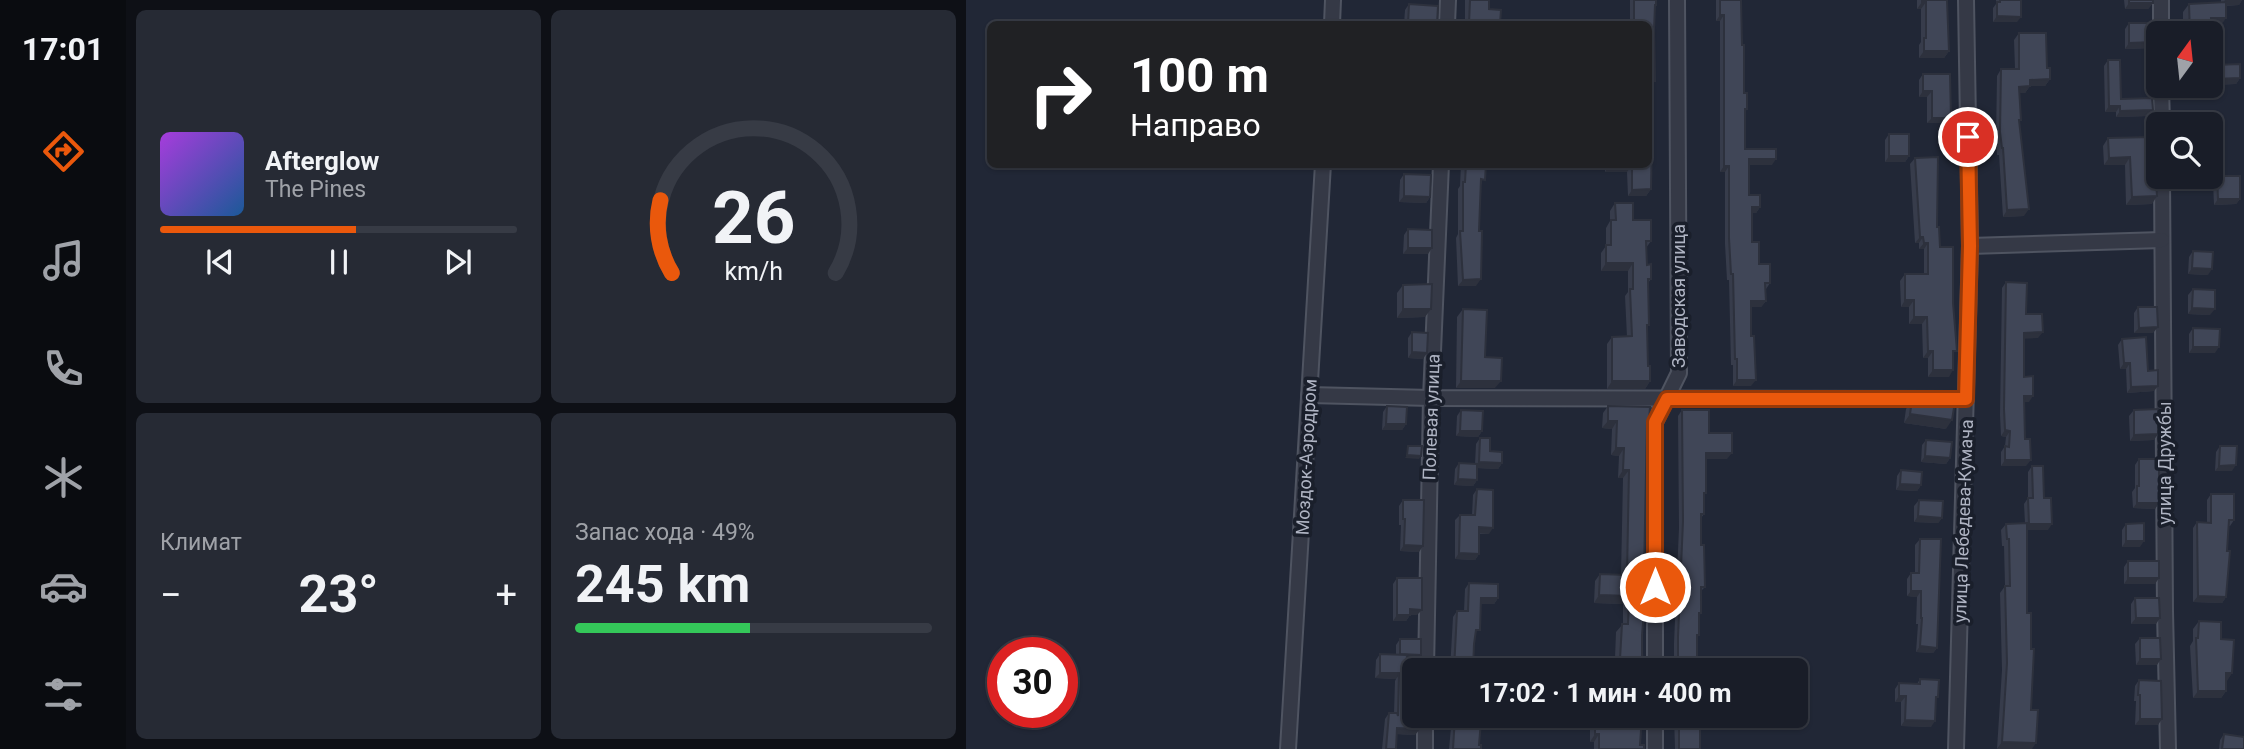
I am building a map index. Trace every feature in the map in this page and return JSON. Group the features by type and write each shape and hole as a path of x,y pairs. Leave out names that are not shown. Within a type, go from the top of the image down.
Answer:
{"street":[{"path":"1332,21 1334,0"},
{"path":"1447,21 1448,0"},
{"name":"Заводская улица","path":"1655,658 1655,422 1679,373 1677,0"},
{"name":"улица Лебедева-Кумача","path":"1956,749 1970,246 1966,0"},
{"path":"2161,0 2161,21"},
{"name":"Моздок-Аэродром","path":"1288,749 1323,168"},
{"name":"Полевая улица","path":"1426,658 1431,398 1441,168"},
{"name":"улица Дружбы","path":"2162,189 2168,749"},
{"path":"1970,246 2162,240"},
{"path":"1309,395 1431,398 1966,399"},
{"path":"1425,749 1426,728"},
{"path":"1655,728 1655,749"}],"building":[{"path":"1470,0 1489,0 1489,9 1501,10 1500,21 1469,21"},
{"path":"1634,0 1656,0 1652,135 1652,21 1634,21"},
{"path":"1720,0 1741,0 1744,93 1747,93 1745,149 1776,149 1776,159 1749,159 1749,195 1760,195 1760,207 1752,207 1752,242 1759,242 1759,264 1770,264 1770,283 1765,283 1766,301 1751,301 1751,336 1754,336 1756,380 1737,380 1735,359 1733,274 1729,238 1729,166 1724,166 1724,15 1720,15"},
{"path":"1922,0 1947,0 1949,51 1924,51 1926,2"},
{"path":"2021,0 2021,17 1997,16 1997,2"},
{"path":"2129,0 2153,0 2153,3 2129,3"},
{"path":"2226,2 2226,18 2190,21 2189,4"},
{"path":"1409,4 1438,6 1437,21 1408,21"},
{"path":"2129,23 2146,23 2146,42 2129,43"},
{"path":"2019,33 2046,33 2050,79 2030,80 2030,86 2019,87 2019,120 2029,209 2007,210 2000,132 2001,69 2019,69"},
{"path":"2108,60 2120,60 2121,99 2152,98 2153,110 2120,111 2120,106 2109,106"},
{"path":"2240,64 2240,78 2223,79 2223,65"},
{"path":"1923,74 1950,74 1951,118 1932,118 1932,91 1923,91"},
{"path":"1889,134 1909,134 1909,156 1889,156"},
{"path":"2146,137 2146,189 2157,189 2157,196 2132,197 2130,157 2109,158 2108,138"},
{"path":"1938,157 1937,227 1940,247 1953,247 1953,303 1957,351 1953,351 1953,370 1933,370 1933,351 1928,351 1927,317 1914,317 1914,300 1905,300 1905,274 1928,274 1928,243 1924,243 1923,237 1920,237 1915,158"},
{"path":"1466,168 1486,168 1485,180 1481,179 1481,279 1463,280 1460,231 1463,231"},
{"path":"1632,168 1651,168 1651,189 1632,190"},
{"path":"1404,174 1431,175 1430,197 1404,196"},
{"path":"2223,176 2240,176 2240,199 2218,199 2218,189 2223,189"},
{"path":"1615,203 1633,203 1633,220 1651,220 1651,241 1646,241 1647,265 1651,264 1647,325 1650,381 1612,381 1612,337 1632,336 1630,289 1633,289 1633,263 1606,263 1606,245 1611,245 1611,220 1616,220"},
{"path":"1408,229 1432,230 1432,248 1408,248"},
{"path":"2193,251 2213,252 2212,269 2192,268"},
{"path":"2006,282 2027,283 2026,314 2042,314 2043,332 2024,333 2024,377 2033,376 2033,396 2024,396 2025,439 2030,439 2031,460 2005,460 2005,446 2009,447 2010,431 2005,430 2004,409"},
{"path":"1432,284 1431,309 1403,309 1403,285"},
{"path":"2193,289 2215,290 2215,309 2192,308"},
{"path":"2138,307 2157,307 2158,327 2139,328"},
{"path":"1463,309 1487,310 1485,357 1502,358 1501,381 1461,381"},
{"path":"2193,328 2220,329 2219,347 2193,347"},
{"path":"1412,332 1428,333 1427,353 1412,352"},
{"path":"2146,337 2148,371 2158,370 2158,386 2131,387 2130,363 2124,363 2122,339"},
{"path":"1912,400 1955,402 1952,420 1910,414"},
{"path":"1387,406 1407,407 1406,424 1386,424"},
{"path":"1608,406 1650,407 1647,422 1644,575 1649,576 1649,588 1646,588 1642,658 1620,658 1622,624 1628,624 1629,596 1599,595 1600,574 1627,575 1629,470 1623,470 1624,448 1616,448 1617,421 1608,421"},
{"path":"2158,409 2158,434 2134,435 2134,410"},
{"path":"1461,410 1483,411 1482,431 1460,431"},
{"path":"1682,410 1709,410 1709,433 1732,433 1732,453 1706,453 1706,493 1704,514 1701,514 1705,587 1701,587 1697,658 1678,658 1683,521"},
{"path":"1480,438 1490,438 1490,451 1502,452 1502,463 1479,462"},
{"path":"1926,440 1952,442 1950,458 1925,456"},
{"path":"1408,446 1422,446 1421,456 1407,455"},
{"path":"2220,446 2237,446 2236,465 2219,466"},
{"path":"2139,459 2159,459 2159,503 2137,503"},
{"path":"1459,463 1477,464 1477,480 1458,479"},
{"path":"2032,466 2043,466 2044,498 2051,498 2052,524 2029,524 2028,498 2033,498"},
{"path":"1901,470 1922,472 1921,485 1900,484"},
{"path":"1477,489 1493,490 1493,528 1479,527 1479,554 1459,553 1460,515 1475,515"},
{"path":"2211,494 2234,494 2234,520 2229,520 2227,551 2230,551 2226,597 2198,596 2197,522 2211,523"},
{"path":"1403,500 1424,500 1423,546 1404,545"},
{"path":"1919,500 1943,501 1942,518 1918,516"},
{"path":"2027,523 2027,613 2031,613 2031,649 2034,649 2031,710 2038,710 2036,743 2002,742 2007,663 2005,586 2010,586 2006,524"},
{"path":"2144,523 2144,541 2126,541 2126,524"},
{"path":"1920,539 1941,539 1937,648 1920,646 1921,591 1911,591 1911,573 1919,573"},
{"path":"2128,561 2159,561 2159,578 2128,578"},
{"path":"1397,578 1422,578 1422,610 1410,609 1410,615 1397,615"},
{"path":"1469,583 1498,584 1498,598 1481,598 1480,630 1476,630 1473,658 1455,658 1457,611 1468,611"},
{"path":"2135,598 2159,598 2160,618 2136,618"},
{"path":"2199,621 2221,622 2221,639 2234,640 2232,673 2226,673 2226,691 2198,691 2196,638"},
{"path":"2140,638 2160,638 2161,659 2140,659"},
{"path":"1400,639 1421,639 1421,655 1400,654"},
{"path":"1380,654 1407,655 1407,658 1402,658 1402,673 1380,673"},
{"path":"1399,675 1402,675 1402,728 1420,729 1397,728 1396,749 1386,749 1389,713 1397,713 1398,716"},
{"path":"1920,679 1939,680 1935,721 1905,720 1906,696 1899,696 1899,683 1920,684"},
{"path":"2139,680 2161,681 2162,719 2140,719"},
{"path":"1454,728 1480,728 1481,749 1453,749"},
{"path":"1595,728 1641,728 1640,745 1644,745 1644,749 1599,749 1599,734 1595,734"},
{"path":"1679,728 1700,728 1700,749 1679,749"},
{"path":"2224,734 2244,737 2244,749 2222,749"}],"route":[{"path":"1655,587 1655,422 1667,399 1966,399 1970,246 1968,137"}]}
